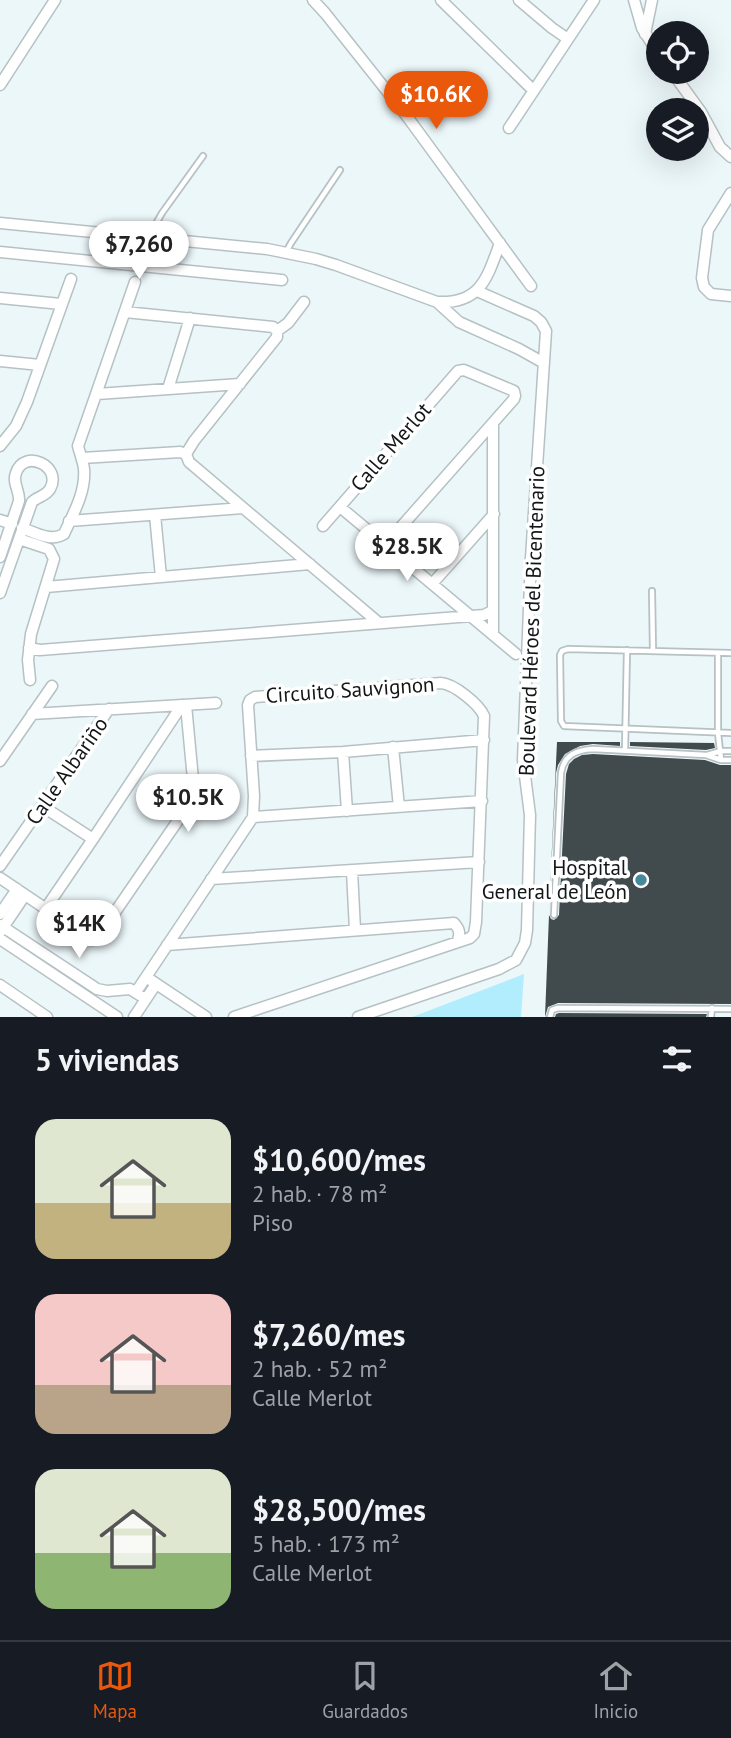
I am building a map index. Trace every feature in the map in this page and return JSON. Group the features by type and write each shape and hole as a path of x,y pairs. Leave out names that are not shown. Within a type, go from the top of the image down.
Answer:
{"street":[{"path":"0,85 55,0"},
{"path":"313,0 406,115 531,286"},
{"path":"441,0 533,90"},
{"path":"519,0 568,39"},
{"path":"509,128 594,0"},
{"path":"634,0 645,35"},
{"path":"645,35 652,0"},
{"path":"681,84 701,112 720,147 731,157"},
{"path":"731,193 708,230 702,278 704,287 710,294 731,296"},
{"path":"0,223 267,249 316,259 437,302 452,303 477,291 487,276 500,243"},
{"path":"0,252 282,280"},
{"path":"0,446 16,426 27,402 71,279"},
{"path":"22,528 51,538 64,534 84,485 79,446 135,282"},
{"name":"Boulevard Héroes del Bicentenario","path":"358,1017 499,969 516,960 525,943 530,828 523,760 531,558 546,331 534,316 477,291"},
{"path":"0,298 61,304"},
{"path":"277,331 288,323 304,302"},
{"path":"437,302 459,322 544,363"},
{"path":"125,312 273,327 277,331 277,337 186,454"},
{"path":"169,389 190,318"},
{"path":"0,360 40,365"},
{"name":"Calle Merlot","path":"493,423 514,399 515,393 464,370 458,371 340,507 516,654"},
{"path":"97,394 240,384"},
{"path":"493,423 493,635"},
{"path":"385,545 493,423"},
{"path":"82,458 180,452 186,454"},
{"path":"186,454 189,462 379,623"},
{"path":"0,557 4,533 12,524 20,496 15,474 25,462 39,461 50,471 51,485 46,493 32,502 0,593"},
{"path":"323,526 340,507"},
{"path":"69,521 243,508"},
{"path":"432,584 494,514"},
{"path":"155,515 161,577"},
{"path":"0,520 12,524"},
{"path":"19,539 49,549 54,555 54,563 33,627 28,660 30,680"},
{"path":"46,587 310,564"},
{"path":"444,618 454,602"},
{"path":"356,625 364,610"},
{"path":"29,648 40,650 484,615 492,611"},
{"name":"Circuito Sauvignon","path":"253,817 248,705 253,698 441,683 453,686 482,710 484,716 475,932 472,937 458,942"},
{"path":"0,761 52,686"},
{"path":"32,714 216,703"},
{"path":"46,908 184,705"},
{"path":"0,878 89,939 95,939 192,800 194,790 184,705"},
{"name":"Calle Albariño","path":"0,866 109,709"},
{"path":"251,756 343,752 484,740"},
{"path":"393,747 399,807"},
{"path":"343,752 347,811"},
{"path":"136,992 253,817 482,801"},
{"path":"42,806 93,839"},
{"path":"211,879 479,862"},
{"path":"352,871 355,930"},
{"path":"0,914 21,892"},
{"path":"21,892 1,928 93,987 102,991 130,989 146,999"},
{"path":"167,945 454,923 458,928 458,942 234,1017"},
{"path":"0,939 117,1017"},
{"path":"146,977 206,1017"},
{"path":"134,1017 156,984"},
{"path":"0,985 46,1017"}],"lane":[{"path":"149,237 162,213 203,156"},
{"path":"286,253 340,170"},
{"path":"652,591 653,651"},
{"path":"731,653 568,649 561,652 561,723 566,727 731,733"},
{"path":"625,750 627,650"},
{"path":"718,652 718,733 721,760"},
{"path":"554,915 562,765 568,756 578,751 625,750 706,755 731,760"},
{"path":"706,755 731,751"},
{"path":"550,1017 552,1010 558,1008 731,1009"},
{"path":"711,1017 712,1009"}],"shaded area":[{"path":"524,974 521,1017 412,1017"}],"building":[{"path":"557,742 620,742 620,746 580,746 565,754 558,765 549,911"},
{"path":"630,742 714,743 715,748 706,750 630,746"},
{"name":"Hospital General de León","path":"593,754 705,760 731,765 731,1004 558,1003 548,1007 545,1017 549,915 554,920 559,915 566,774 574,759"},
{"path":"559,1013 707,1014 706,1017 555,1017"}],"place":[{"name":"Hospital General de León","path":"641,880"}]}
